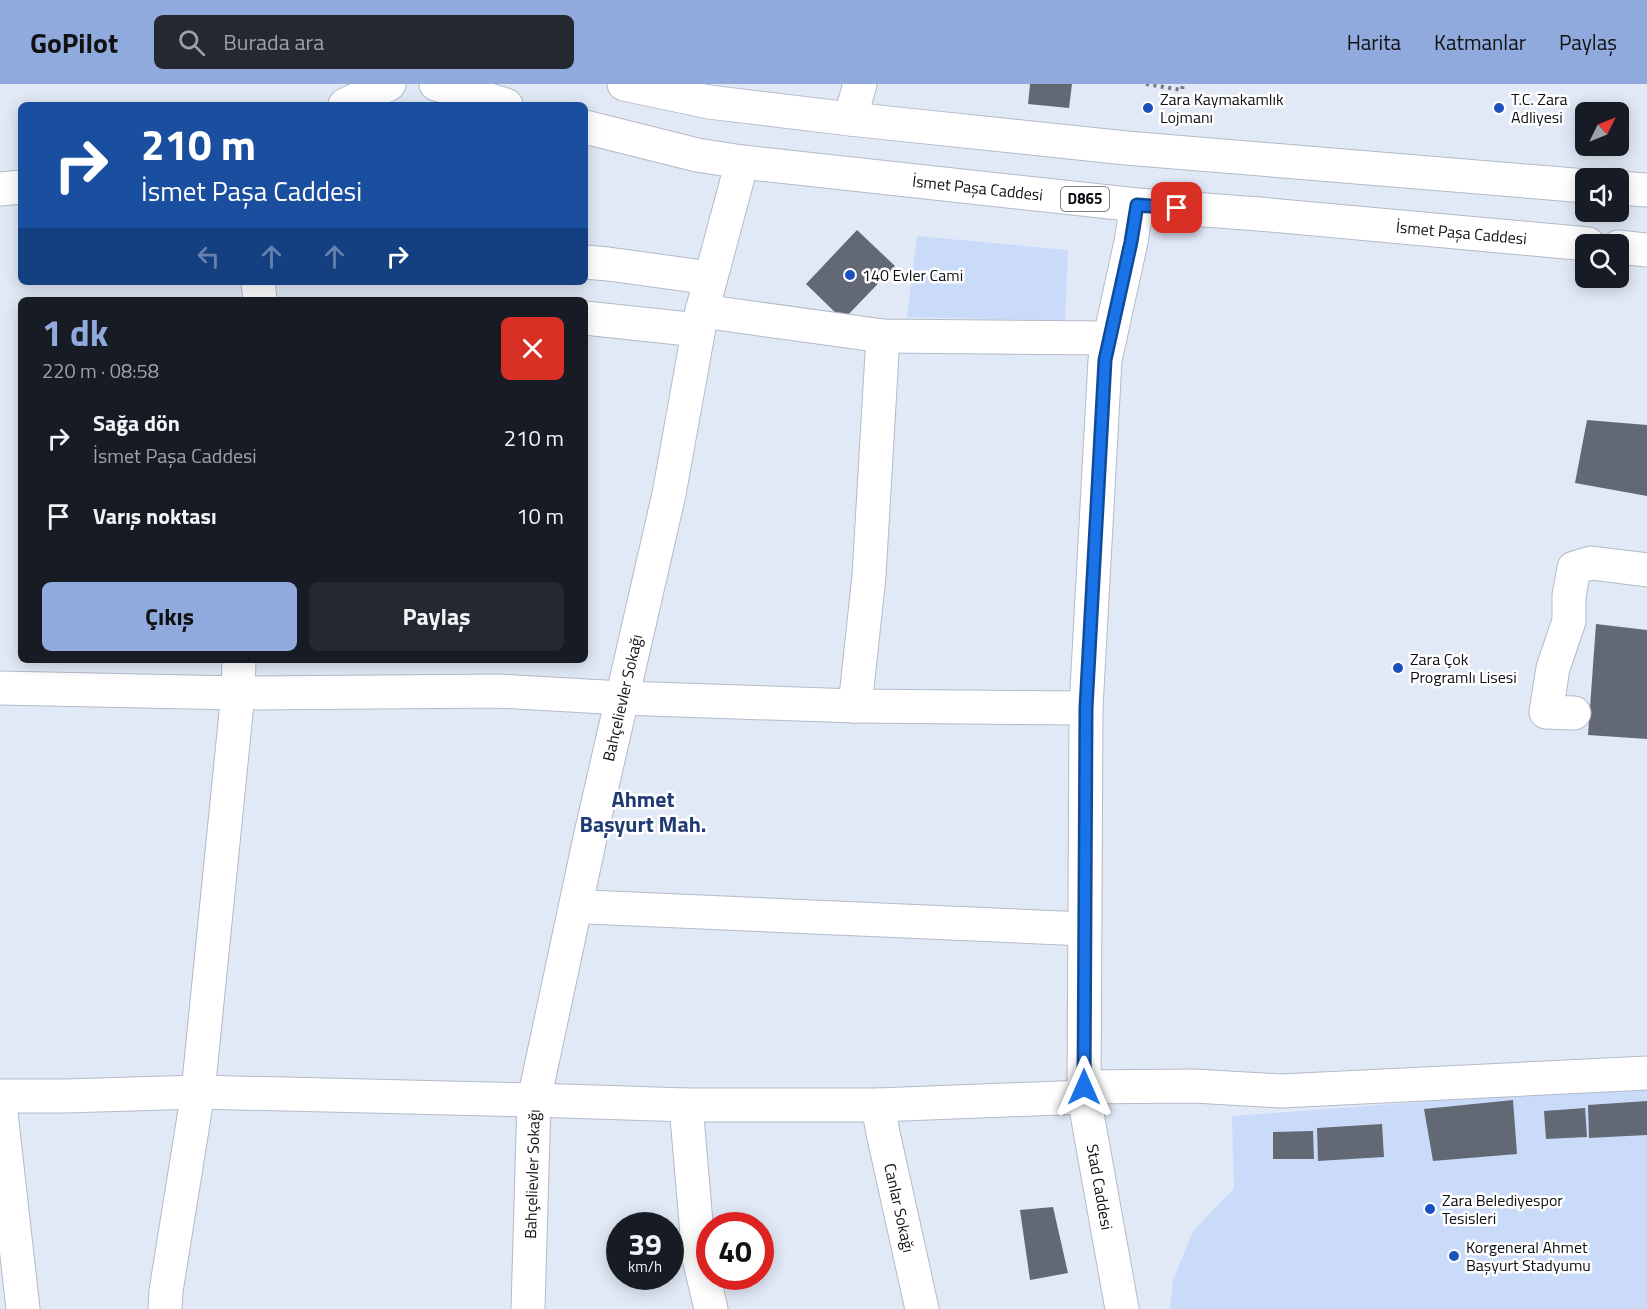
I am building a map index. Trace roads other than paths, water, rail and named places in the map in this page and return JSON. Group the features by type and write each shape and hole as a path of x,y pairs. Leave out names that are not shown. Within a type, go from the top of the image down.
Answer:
{"main road":[{"path":"351,102 389,84"},
{"path":"436,84 496,102"},
{"path":"624,84 709,102 850,120 1126,148 1575,185"},
{"path":"850,120 860,84"},
{"name":"İsmet Paşa Caddesi","path":"588,128 697,155 742,162 1137,205 1575,243"},
{"name":"Bahçelievler Sokağı","path":"528,1309 534,1100 590,838 669,494 700,321 742,162"},
{"path":"0,189 18,187"},
{"path":"1629,189 1647,190"},
{"name":"Stad Caddesi","path":"1122,1309 1084,1092 1086,708 1105,372 1137,205"},
{"path":"1629,248 1647,250"},
{"path":"588,262 710,278"},
{"path":"588,318 700,321 883,336 1110,338"},
{"path":"855,706 869,576 883,336"},
{"path":"1574,713 1546,712 1553,668 1569,621 1569,596 1574,568 1591,563 1647,570"},
{"path":"165,1309 198,1092 238,693 239,663"},
{"path":"0,688 238,693 498,692 855,706 1086,708"},
{"path":"578,902 588,907 1084,928"},
{"path":"0,1096 198,1092 686,1105 878,1105 1194,1086 1281,1090 1647,1073"},
{"path":"0,1104 23,1309"},
{"path":"686,1105 699,1258 711,1309"},
{"name":"Canlar Sokağı","path":"878,1105 922,1309"}],"place":[{"name":"Zara Kaymakamlık Lojmanı","path":"1148,108"},
{"name":"T.C. Zara Adliyesi","path":"1499,108"},
{"name":"140 Evler Cami","path":"850,275"},
{"name":"Zara Çok Programlı Lisesi","path":"1398,668"},
{"name":"Zara Belediyespor Tesisleri","path":"1430,1209"},
{"name":"Korgeneral Ahmet Başyurt Stadyumu","path":"1454,1256"}],"district":[{"name":"Ahmet Başyurt Mah.","path":"643,812"}]}
